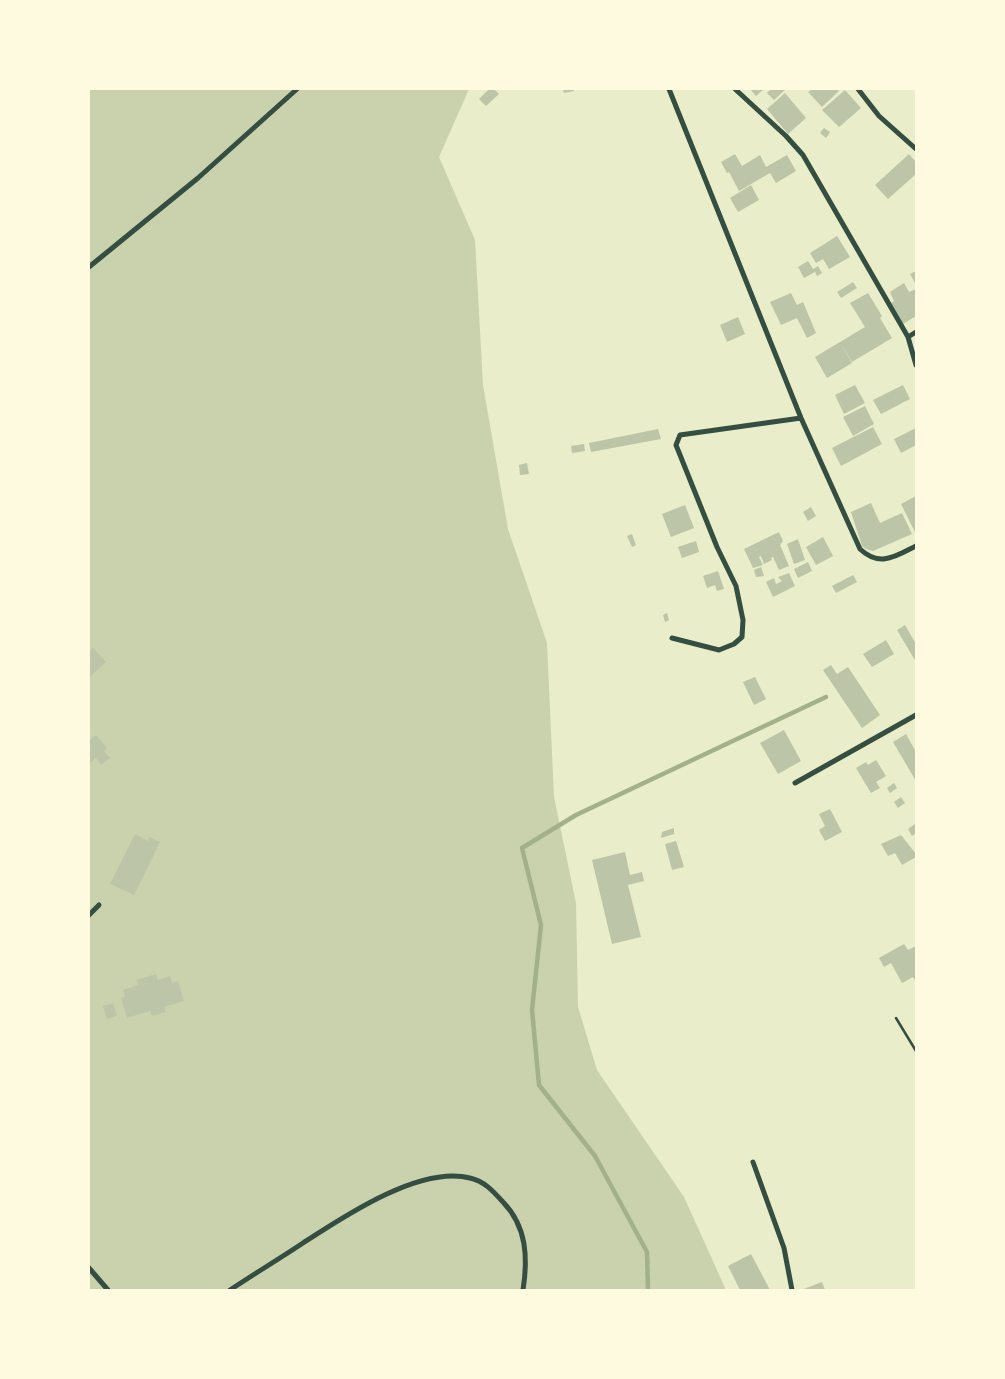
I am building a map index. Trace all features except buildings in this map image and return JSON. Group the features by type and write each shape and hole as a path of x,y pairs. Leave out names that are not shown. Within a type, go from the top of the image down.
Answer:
{"street":[{"path":"89,267 198,178 297,89"},
{"path":"669,89 801,418 860,549 873,559 891,559 916,546"},
{"path":"735,89 786,136 803,155 908,337 916,365"},
{"path":"858,89 879,116 916,149"},
{"path":"908,337 916,332"},
{"path":"672,638 719,650 734,644 742,637 743,620 736,586 676,445 680,435 801,418"},
{"path":"795,783 916,715"},
{"path":"89,915 99,905"},
{"path":"753,1162 784,1248 792,1290"},
{"path":"230,1290 348,1214 387,1193 418,1182 448,1176 470,1178 488,1186 508,1207 522,1231 526,1270 523,1290"},
{"path":"89,1268 108,1290"}],"path":[{"path":"896,1018 916,1051"}],"green space":[{"path":"89,89 469,89 439,157 475,240 483,385 508,529 547,643 554,797 576,903 578,1007 597,1070 684,1197 726,1290 89,1290"}],"waterway":[{"path":"648,1290 647,1252 595,1156 539,1085 532,1010 541,925 522,848 576,815 826,697"}]}
